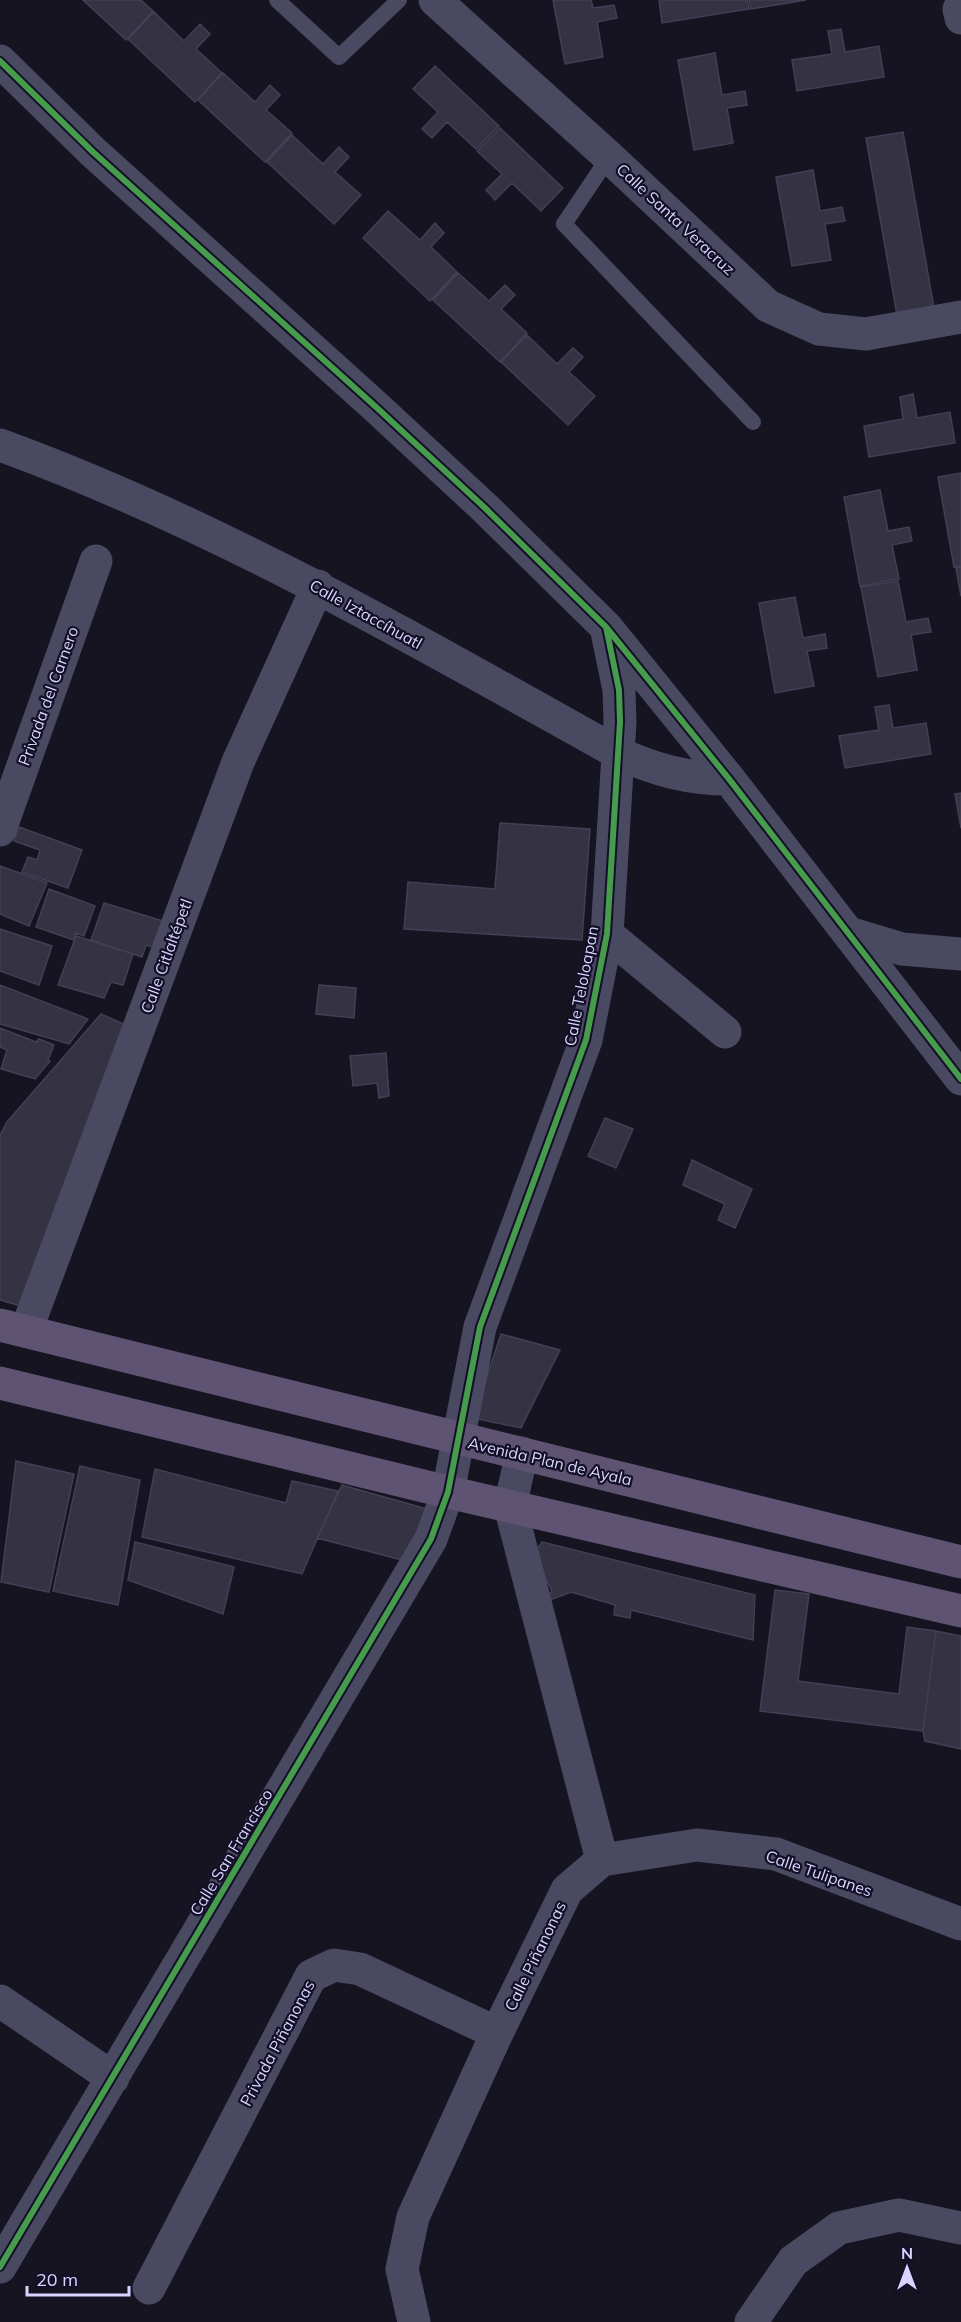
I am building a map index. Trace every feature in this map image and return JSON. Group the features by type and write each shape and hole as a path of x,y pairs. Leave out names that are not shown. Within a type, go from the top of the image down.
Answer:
{"main road":[{"name":"Avenida Plan de Ayala","path":"13,1328 961,1562"},
{"path":"0,1383 448,1492 961,1611"}],"street":[{"name":"Calle Santa Veracruz","path":"435,0 609,157 768,306 819,329 866,334 961,317"},
{"path":"0,61 93,152 485,508 606,627 729,779 961,1078"},
{"name":"Calle Iztaccíhuatl","path":"0,445 76,472 178,518 318,586 645,766 701,779 729,779"},
{"name":"Privada del Carnero","path":"0,830 96,561"},
{"name":"Calle Citlaltépetl","path":"13,1328 238,762 318,586"},
{"name":"Calle Teloloapan","path":"459,1439 480,1327 586,1040 607,934 620,722 619,690 606,627"},
{"path":"849,933 902,949 961,954"},
{"path":"607,934 725,1032"},
{"name":"Calle San Francisco","path":"0,2267 431,1539 448,1492 459,1439"},
{"path":"522,1453 510,1506 602,1860"},
{"name":"Calle Tulipanes","path":"602,1860 697,1845 776,1854 961,1924"},
{"name":"Calle Piñanonas","path":"414,2322 402,2269 413,2217 497,2033 567,1890 602,1860"},
{"name":"Privada Piñanonas","path":"149,2288 311,1976 334,1965 360,1969 497,2033"},
{"path":"0,2001 113,2078"},
{"path":"751,2322 793,2261 839,2228 899,2215 961,2228"}],"lane":[{"path":"277,0 339,57 399,0"},
{"path":"609,157 564,224 753,422"}],"building":[{"path":"83,0 141,0 153,11 126,40"},
{"path":"553,0 591,0 593,8 614,5 617,18 597,22 603,57 565,64"},
{"path":"659,0 747,0 749,9 662,23"},
{"path":"749,0 806,0 751,9"},
{"path":"154,12 184,41 200,24 210,34 196,49 222,73 195,102 128,39"},
{"path":"841,29 845,52 879,46 884,77 797,91 792,60 832,54 828,31"},
{"path":"715,53 722,95 745,91 747,105 727,108 733,143 694,150 678,60"},
{"path":"435,66 499,126 476,149 447,122 432,138 422,129 438,112 413,89"},
{"path":"223,73 255,102 270,85 280,95 266,110 292,133 265,162 198,100"},
{"path":"500,128 563,188 541,211 512,183 495,200 486,190 502,174 477,151"},
{"path":"903,132 934,308 897,315 866,138"},
{"path":"292,135 323,164 339,147 349,157 335,172 361,195 334,224 267,162"},
{"path":"813,170 820,211 842,207 845,221 825,224 831,260 792,266 776,177"},
{"path":"388,211 420,240 435,223 444,233 431,247 457,272 430,301 363,238"},
{"path":"458,273 489,301 505,285 515,295 501,309 527,333 500,362 433,300"},
{"path":"527,335 557,364 573,348 583,357 569,372 595,396 568,425 501,362"},
{"path":"913,394 917,418 950,412 955,443 869,457 864,426 903,419 900,397"},
{"path":"961,473 961,566 954,567 938,477"},
{"path":"880,490 888,531 909,527 912,541 892,545 899,579 860,586 844,497"},
{"path":"961,567 961,596 956,568"},
{"path":"898,581 906,622 928,618 931,632 911,635 917,670 878,677 861,587"},
{"path":"795,597 803,638 825,634 827,648 807,651 814,686 775,693 759,603"},
{"path":"889,705 893,728 926,723 931,754 845,768 839,736 879,730 875,707"},
{"path":"961,793 961,828 955,794"},
{"path":"500,823 590,829 582,940 404,929 408,882 495,889"},
{"path":"19,827 82,850 68,888 22,872 28,857 37,860 40,850 14,841"},
{"path":"0,866 47,883 29,926 0,914"},
{"path":"49,889 95,906 84,936 76,933 74,940 36,927"},
{"path":"104,903 163,921 155,948 146,945 142,957 91,940"},
{"path":"0,929 52,946 39,985 0,971"},
{"path":"76,936 133,954 123,985 111,982 104,998 58,985"},
{"path":"0,985 88,1019 69,1044 0,1024"},
{"path":"319,985 356,988 354,1018 316,1014"},
{"path":"101,1014 128,1026 21,1306 0,1300 0,1135 7,1122"},
{"path":"0,1028 36,1042 39,1039 54,1045 48,1060 50,1061 35,1079 1,1069 7,1050 0,1047"},
{"path":"386,1053 389,1096 379,1098 377,1083 353,1086 350,1056"},
{"path":"605,1118 633,1129 616,1168 588,1156"},
{"path":"692,1160 752,1189 735,1228 718,1220 725,1204 683,1185"},
{"path":"501,1334 560,1350 521,1428 473,1418"},
{"path":"16,1461 74,1474 49,1592 1,1582"},
{"path":"80,1466 140,1480 118,1605 53,1591"},
{"path":"155,1469 286,1503 292,1481 338,1491 302,1574 142,1537"},
{"path":"342,1485 434,1511 410,1562 317,1538"},
{"path":"135,1542 234,1567 223,1614 128,1580"},
{"path":"542,1542 755,1595 753,1640 631,1610 630,1618 614,1615 615,1605 571,1592 550,1600 548,1595 552,1591 533,1554"},
{"path":"775,1590 809,1594 798,1681 899,1694 907,1627 936,1631 923,1731 760,1711"},
{"path":"936,1631 961,1636 961,1749 925,1741 923,1731"}],"cycle path":[{"path":"0,61 93,152 485,508 606,627 729,779 961,1079"},
{"path":"0,2267 431,1539 448,1492 480,1327 586,1040 607,934 620,722 619,690 606,627"}]}
